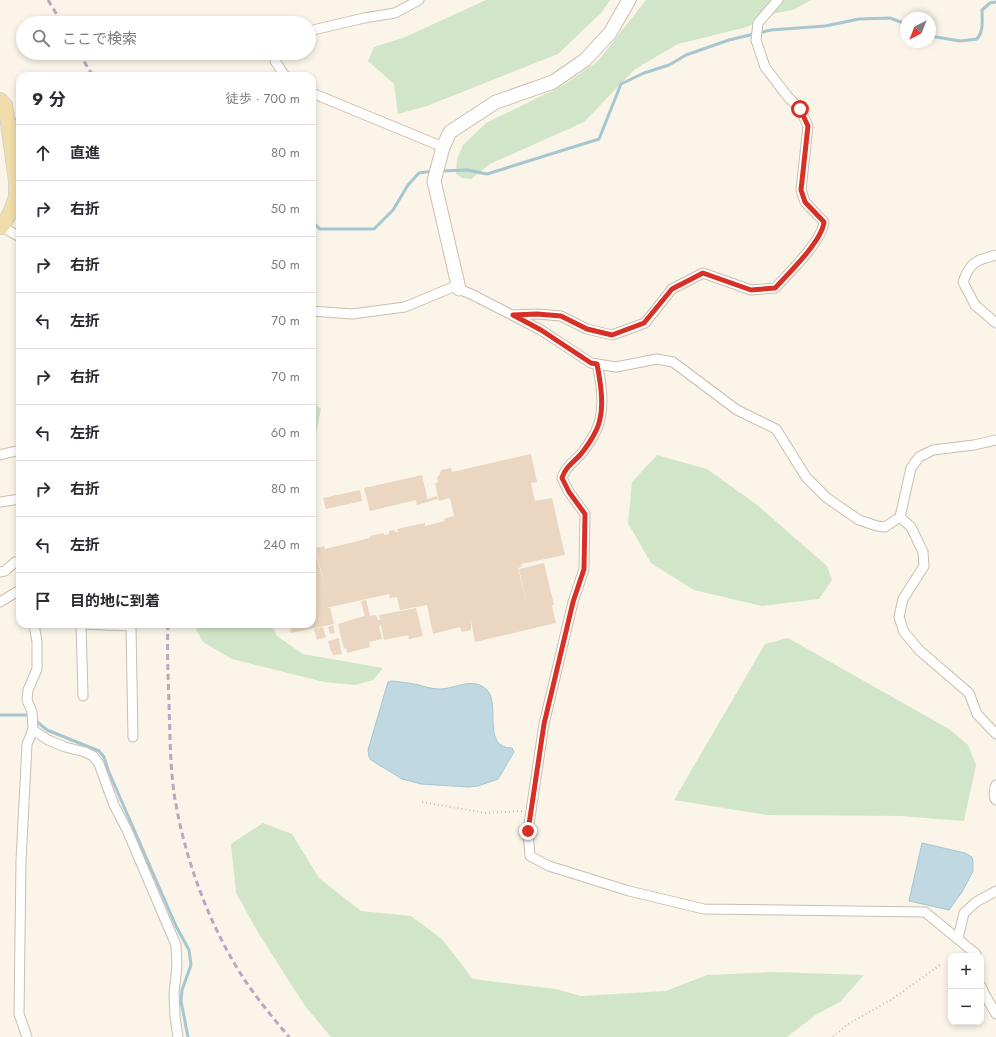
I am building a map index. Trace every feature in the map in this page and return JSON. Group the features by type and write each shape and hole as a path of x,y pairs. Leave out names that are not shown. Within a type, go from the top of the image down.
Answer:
{"main road":[{"path":"0,100 5,105 8,120 16,181 16,196 11,211 1,227"}],"street":[{"path":"316,29 364,18 395,13 420,0"},
{"path":"459,289 434,181 443,147 450,132 496,102 553,82 585,60 610,33 629,0"},
{"path":"513,315 537,314 561,316 587,329 612,335 644,323 672,289 703,273 751,290 775,288 808,252 824,229 824,222 805,202 801,190 808,126 800,109 788,97 765,67 756,40 758,23 778,0"},
{"path":"276,60 275,62 282,72"},
{"path":"316,95 443,147"},
{"path":"1,227 16,235"},
{"path":"996,255 979,259 967,271 963,282 975,304 996,323"},
{"path":"316,311 352,314 405,307 453,287 541,330 591,363 616,367 657,359 673,362 737,410 776,429 806,477 827,498 859,520 877,526 885,527 900,517 911,468 920,457 933,450 974,445 996,440"},
{"path":"597,364 602,388 600,419 589,443 565,470 562,478 569,492 585,514 584,569 573,602 544,724 528,831 530,856 549,866 629,891 704,909 925,912 975,953"},
{"path":"0,455 16,451"},
{"path":"0,502 16,500"},
{"path":"900,517 911,527 914,533 923,552 924,566 903,599 899,617 904,632 919,650 969,693 977,714 996,734"},
{"path":"0,572 5,571 16,562"},
{"path":"0,602 16,592"},
{"path":"27,1037 19,1014 20,861 27,744 33,728 32,712 27,700 28,690 37,669 37,642 35,628"},
{"path":"81,628 83,696"},
{"path":"131,628 133,737"},
{"path":"33,728 48,740 93,756 99,764 114,805 128,830 176,945 177,966 174,993 178,1037"},
{"path":"996,785 994,798 996,800"},
{"path":"958,938 964,912 976,902 996,891"},
{"path":"982,989 996,1014"}],"path":[{"path":"422,802 486,813 531,811"},
{"path":"833,1037 848,1024 891,1000 940,965"}],"green space":[{"path":"486,0 610,0 602,12 558,54 427,106 398,114 394,84 368,61 374,47 403,38"},
{"path":"646,0 811,0 793,10 776,13 747,27 678,44 635,69 584,122 490,164 471,179 462,178 456,174 457,159 463,145 486,123 564,85 598,61"},
{"path":"316,405 321,409 316,434"},
{"path":"657,455 707,469 756,504 827,566 832,580 819,599 762,606 694,590 651,563 628,523 632,482"},
{"path":"196,628 273,628 277,636 303,654 383,668 373,680 356,685 324,682 232,659 203,642"},
{"path":"788,638 949,729 968,745 976,765 964,821 901,816 767,815 674,800 765,644"},
{"path":"263,823 292,834 319,878 361,911 411,916 442,939 473,979 556,989 581,996 666,991 707,975 774,972 864,975 840,1002 817,1014 787,1037 331,1037 305,1006 259,934 236,893 231,844"}],"water":[{"path":"392,681 437,689 464,684 476,684 487,690 491,697 494,733 497,741 503,746 512,748 514,752 498,779 478,786 469,787 421,784 402,779 371,760 368,750 388,682"},
{"path":"922,843 965,853 972,857 973,871 962,892 949,910 909,901"}],"building":[{"path":"531,454 537,482 531,483 535,501 552,498 565,555 521,564 521,567 518,568 528,609 519,569 544,563 554,605 552,605 556,623 475,642 471,621 471,630 462,632 460,627 433,634 427,605 400,610 397,597 390,598 389,594 326,608 330,608 334,624 316,628 316,551 327,598 316,548 324,546 325,549 370,538 370,536 384,533 384,535 389,534 389,531 395,530 395,532 398,532 397,529 425,523 425,526 445,521 444,519 454,516 450,498 439,501 435,483 438,482 437,477 439,476 441,470 451,468 452,472"},
{"path":"422,475 427,497 426,499 437,496 438,499 417,505 416,500 370,511 364,488"},
{"path":"360,490 362,501 326,509 323,498"},
{"path":"366,600 370,616 376,615 378,620 380,620 379,615 416,608 423,636 409,639 408,635 384,640 381,625 379,626 382,639 369,642 370,647 347,653 346,648 344,649 338,624 364,616 365,617 361,601"},
{"path":"333,625 335,633 330,634 328,627"},
{"path":"323,627 326,637 317,640 314,629"},
{"path":"290,628 315,628 291,633"},
{"path":"339,638 341,650 331,652 328,641"},
{"path":"341,650 342,654 333,655 332,652"}],"waterway":[{"path":"936,37 960,41 977,39 982,29 982,10 990,3 996,2"},
{"path":"441,171 467,170 487,174 599,139 621,84 644,73 669,65 686,55 729,40 771,30 825,26 859,19 890,18 900,22"},
{"path":"316,226 320,229 374,229 393,210 408,185 419,173 433,171"},
{"path":"0,715 27,715 30,717"},
{"path":"35,720 47,730 99,751 104,757 108,770 176,926 189,950 191,965 182,990 181,1001 188,1037"}],"railway":[{"path":"48,0 58,16"},
{"path":"83,60 91,72"},
{"path":"168,628 170,748 174,793 184,842 200,892 221,939 246,982 289,1037"}],"route":[{"path":"528,831 544,724 573,602 584,569 585,514 569,492 562,478 565,470 589,443 600,419 602,388 597,364 591,363 541,330 513,315 537,314 561,316 587,329 612,335 644,323 672,289 703,273 751,290 775,288 808,252 824,229 824,222 805,202 801,190 808,126 800,109"}]}
